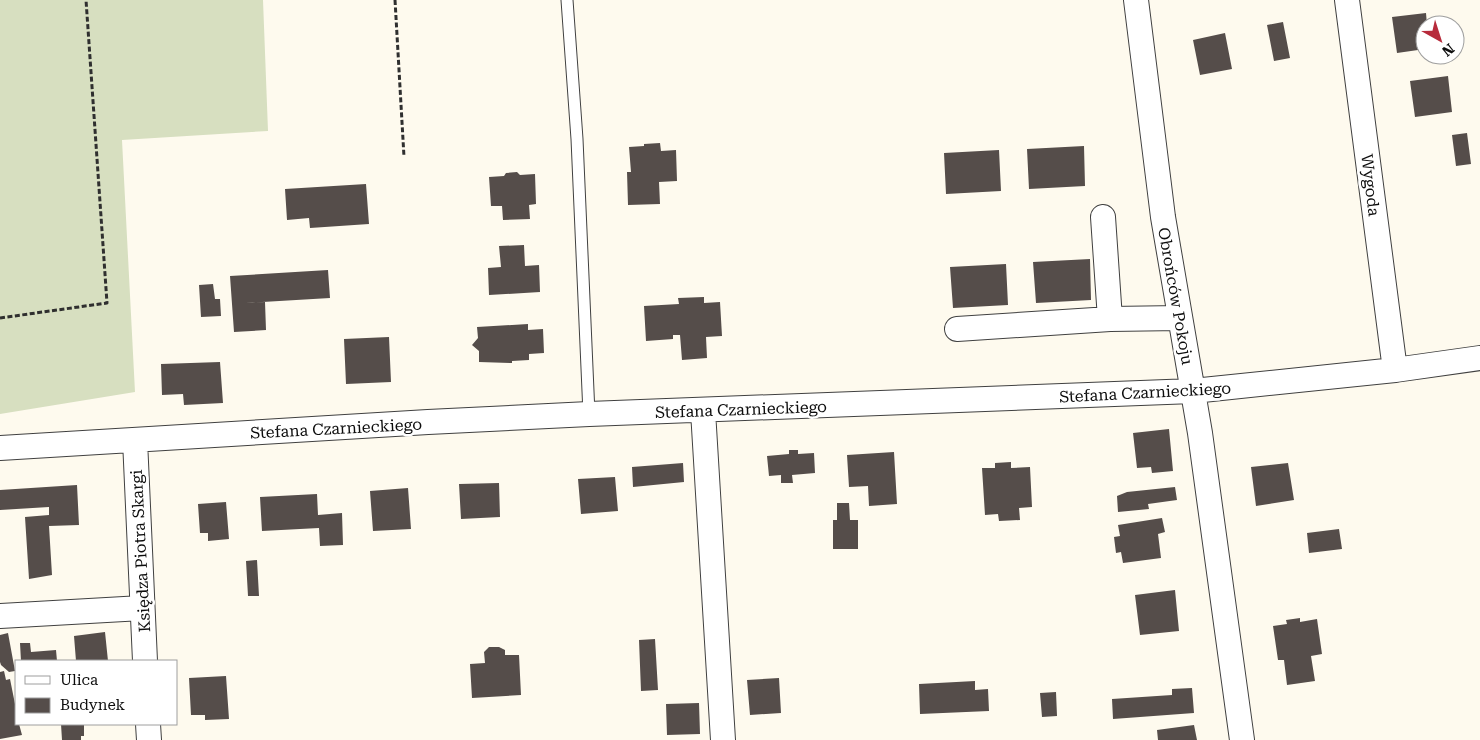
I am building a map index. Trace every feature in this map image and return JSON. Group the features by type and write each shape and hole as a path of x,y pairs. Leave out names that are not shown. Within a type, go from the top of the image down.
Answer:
{"street":[{"name":"Obrońców Pokoju","path":"1136,0 1163,217 1193,391 1242,740"},
{"name":"Wygoda","path":"1347,0 1395,370"},
{"path":"1103,217 1110,319"},
{"path":"957,329 1110,319 1180,318"},
{"name":"Stefana Czarnieckiego","path":"0,448 589,414 1193,391 1395,370 1480,358"},
{"path":"703,410 723,740"},
{"name":"Księdza Piotra Skargi","path":"135,440 145,660"},
{"path":"0,616 142,608"},
{"path":"148,725 149,740"}],"lane":[{"path":"567,0 576,139 589,414"}],"path":[{"path":"0,318 108,303 86,0"},
{"path":"396,0 404,157"}],"green space":[{"path":"0,0 263,0 268,131 122,140 135,392 0,414"}],"building":[{"path":"1426,13 1426,15 1415,15 1415,50 1397,53 1392,17"},
{"path":"1283,22 1290,58 1274,61 1267,25"},
{"path":"1225,33 1232,69 1200,75 1193,40"},
{"path":"1448,76 1452,112 1415,117 1410,81"},
{"path":"1467,133 1471,164 1456,166 1452,135"},
{"path":"660,143 661,151 676,150 677,181 659,182 660,204 628,205 627,172 631,172 629,147"},
{"path":"1084,146 1085,186 1029,189 1027,149"},
{"path":"999,150 1001,191 946,194 944,153"},
{"path":"517,172 520,175 535,174 536,204 529,205 530,219 503,220 502,206 491,206 489,177 504,176 506,173"},
{"path":"366,184 369,224 310,228 309,218 287,220 285,189"},
{"path":"524,245 525,266 539,265 540,292 489,295 488,268 501,267 499,246"},
{"path":"1090,259 1091,300 1036,303 1033,262"},
{"path":"1006,264 1008,305 953,308 950,267"},
{"path":"328,270 330,298 245,303 265,302 266,330 234,332 230,276"},
{"path":"213,284 215,299 220,299 221,316 201,317 199,285"},
{"path":"704,297 704,303 720,302 722,336 706,337 707,358 682,360 680,335 673,335 673,339 646,341 644,306 679,304 678,298"},
{"path":"528,324 528,330 543,329 544,353 529,354 529,360 512,361 512,363 479,362 479,351 472,345 478,338 477,327"},
{"path":"389,337 391,382 346,384 344,339"},
{"path":"220,362 223,403 184,405 183,394 162,395 161,364"},
{"path":"1169,429 1173,471 1152,473 1151,467 1137,468 1133,433"},
{"path":"789,450 798,450 798,454 814,453 815,473 792,475 793,483 781,483 781,475 769,476 767,456 789,454"},
{"path":"894,452 897,504 869,506 868,486 849,487 847,455"},
{"path":"1011,462 1011,468 1030,467 1032,507 1019,508 1020,520 999,521 998,514 985,515 982,468 995,468 995,463"},
{"path":"683,463 684,482 633,487 632,467"},
{"path":"1288,463 1294,500 1256,506 1251,467"},
{"path":"615,477 618,511 581,514 578,479"},
{"path":"499,483 500,517 461,519 459,484"},
{"path":"77,485 79,525 49,526 52,575 29,579 25,517 49,515 49,507 0,510 0,490"},
{"path":"1175,487 1177,500 1148,504 1149,509 1118,512 1117,496 1127,492"},
{"path":"408,488 411,529 373,531 370,491"},
{"path":"317,494 318,515 342,513 343,545 320,546 319,528 262,531 260,497"},
{"path":"226,502 229,539 208,541 208,533 200,533 198,504"},
{"path":"837,503 849,503 850,520 858,520 858,549 833,549 833,520 837,520"},
{"path":"1162,518 1165,532 1158,534 1161,558 1123,563 1121,552 1116,553 1114,537 1120,536 1118,525"},
{"path":"1339,529 1342,549 1309,553 1307,533"},
{"path":"257,560 259,596 248,596 246,561"},
{"path":"1175,590 1179,631 1140,635 1135,595"},
{"path":"1300,618 1300,622 1317,619 1322,654 1311,656 1315,681 1287,685 1284,660 1278,660 1273,626 1287,624 1286,620"},
{"path":"105,632 108,660 76,660 74,636"},
{"path":"8,633 15,671 9,672 0,662 0,635"},
{"path":"655,639 658,690 641,691 639,640"},
{"path":"20,643 30,643 31,652 56,650 57,660 21,660"},
{"path":"489,647 499,647 505,650 505,655 519,655 521,695 472,698 470,664 485,663 484,652"},
{"path":"4,671 6,680 10,679 15,704 15,725 19,725 22,735 0,739 0,672"},
{"path":"226,676 229,719 205,720 205,715 191,715 189,678"},
{"path":"779,678 781,713 750,715 747,680"},
{"path":"975,681 975,690 988,689 989,711 920,714 919,684"},
{"path":"1192,688 1194,713 1113,719 1112,699 1172,695 1172,689"},
{"path":"1056,692 1057,716 1042,717 1040,693"},
{"path":"699,703 700,734 667,735 666,704"},
{"path":"61,725 84,725 84,736 81,736 81,740 62,740"},
{"path":"1194,725 1197,740 1158,740 1157,730"}]}
